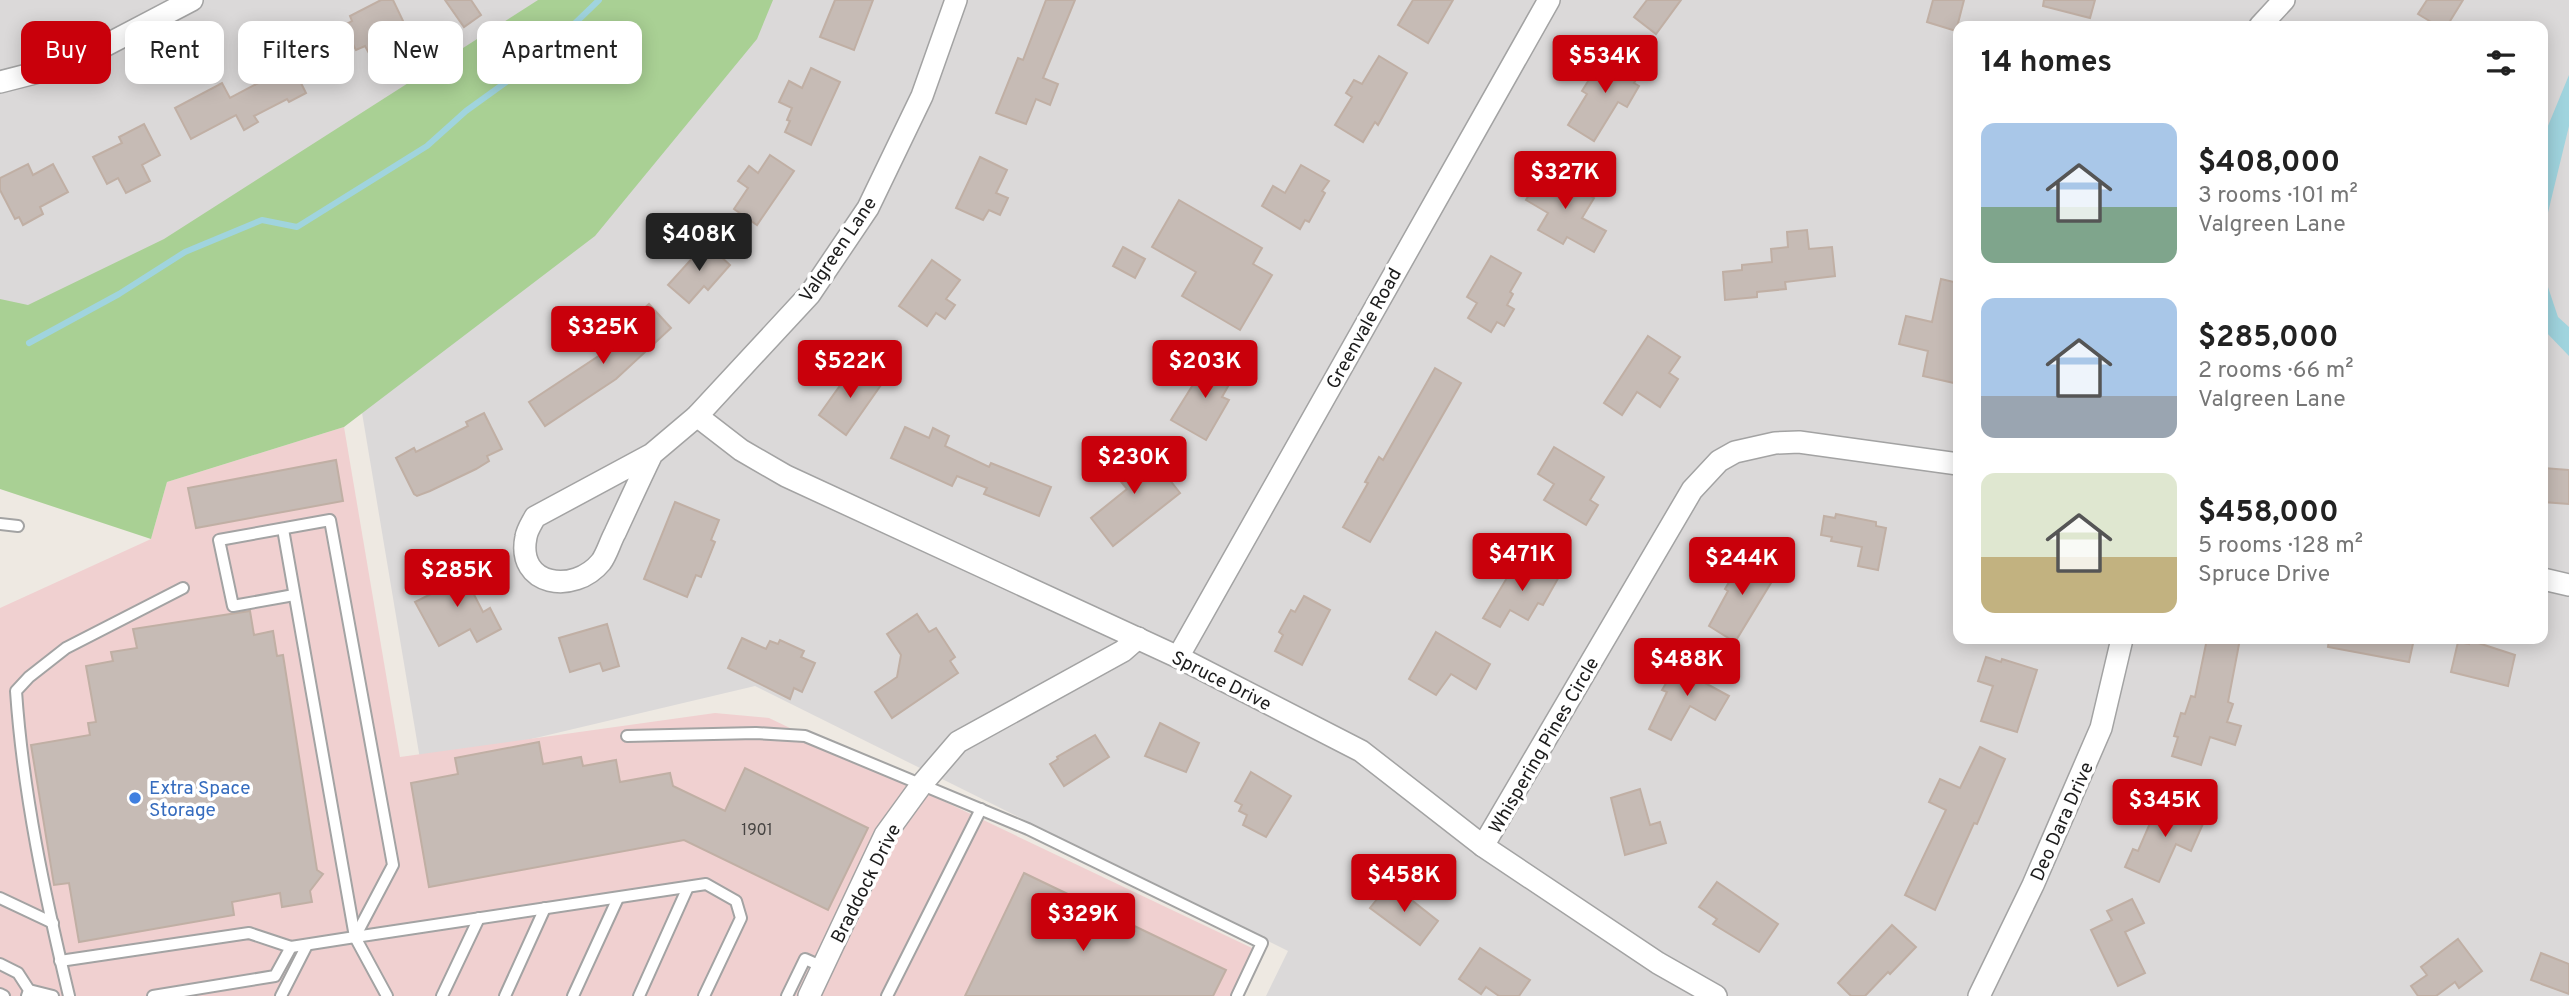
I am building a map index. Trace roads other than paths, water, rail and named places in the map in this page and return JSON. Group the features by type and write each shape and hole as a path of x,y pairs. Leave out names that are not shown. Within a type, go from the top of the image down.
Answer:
{"street":[{"path":"0,82 70,64 192,0"},
{"name":"Valgreen Lane","path":"652,454 601,562 584,576 565,583 546,580 532,570 526,559 526,536 535,517 652,454 697,416 810,294 868,208 922,96 957,0"},
{"name":"Greenvale Road","path":"1178,657 1549,0"},
{"name":"Spruce Drive","path":"697,416 741,450 786,476 1178,657 1361,751 1483,846 1658,963 1716,996"},
{"name":"Whispering Pines Circle","path":"1483,846 1692,490 1719,461 1753,446 1799,442 1953,463"},
{"path":"2548,580 2569,584"},
{"name":"Braddock Drive","path":"810,996 885,835 922,784 958,742 1123,651 1138,638"},
{"name":"Deo Dara Drive","path":"1987,993 2101,728 2121,644"}],"lane":[{"path":"294,595 233,606 219,540 330,520 393,865 355,937"},
{"path":"0,524 18,526"},
{"path":"283,529 355,937 387,996"},
{"path":"68,996 30,811 20,746 16,691 29,677 66,648 183,588"},
{"path":"627,736 756,733 805,736 1028,829 1262,943 1237,996"},
{"path":"887,996 981,809"},
{"path":"60,961 250,933 291,947 706,884 736,901 741,918 704,996"},
{"path":"639,996 688,887"},
{"path":"0,898 53,923"},
{"path":"573,996 618,898"},
{"path":"505,996 545,908"},
{"path":"442,996 478,918"},
{"path":"281,996 307,945"},
{"path":"153,996 275,976 291,947"},
{"path":"787,996 805,959 823,967"},
{"path":"0,964 18,973 28,993 53,996"}],"water":[{"path":"2569,75 2569,126 2548,213 2548,126"},
{"path":"2548,287 2558,317 2569,327 2569,356 2548,334"}],"waterway":[{"path":"29,343 119,294 185,252 262,220 297,227 427,146 466,111 538,59 599,0"}],"place":[{"name":"Extra Space Storage","path":"135,798"}]}
